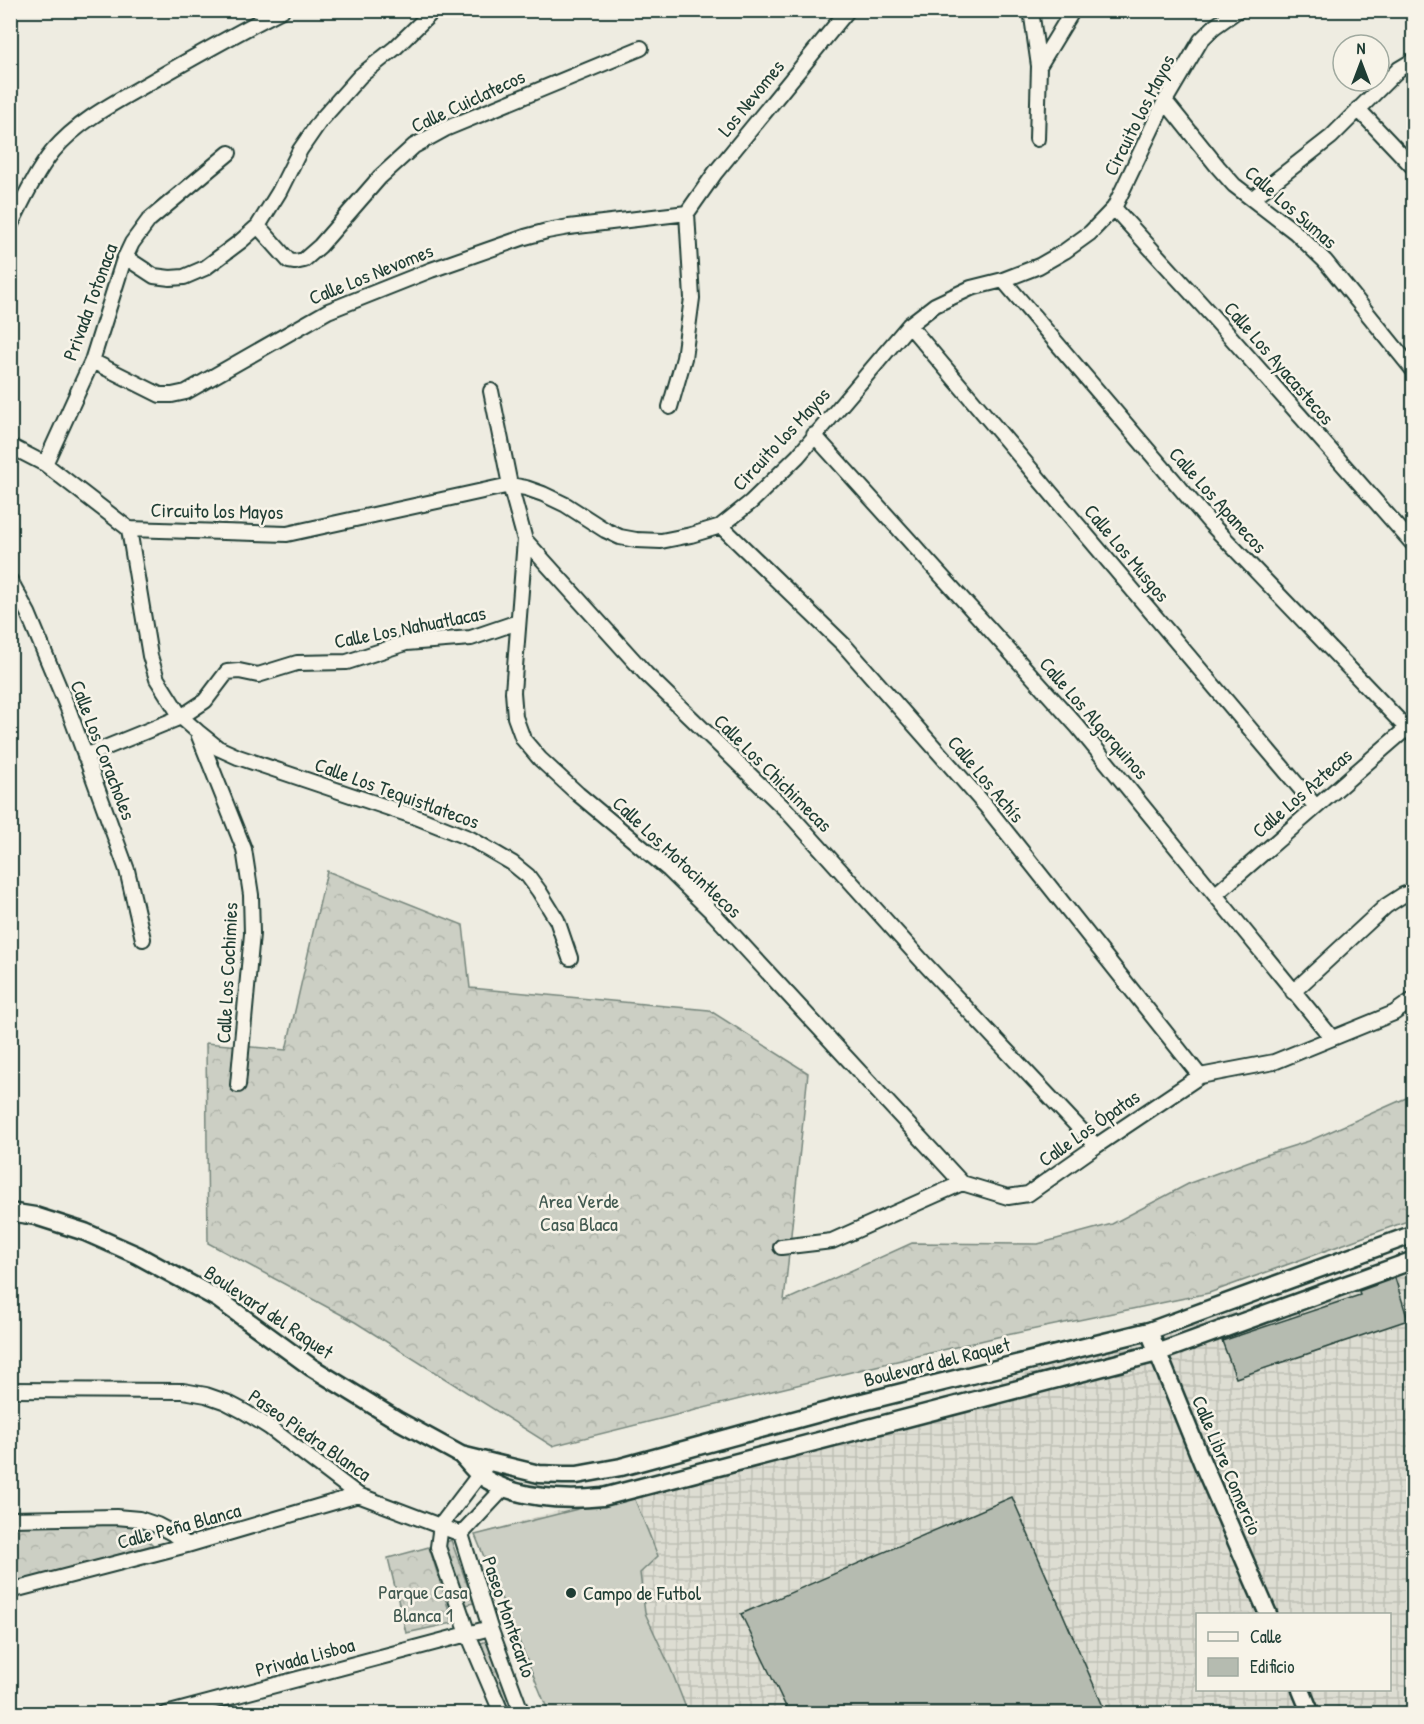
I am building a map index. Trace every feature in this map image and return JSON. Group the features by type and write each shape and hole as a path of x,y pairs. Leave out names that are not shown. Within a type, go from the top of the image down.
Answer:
{"street":[{"path":"10,226 23,199 53,152 78,126 235,34 282,10"},
{"path":"125,257 154,276 170,278 184,277 205,268 221,257 258,226 279,192 300,150 320,121 360,76 395,48 434,10"},
{"name":"Los Nevomes","path":"687,213 715,173 848,10"},
{"path":"1031,10 1039,66 1037,139"},
{"path":"1039,66 1073,10"},
{"name":"Circuito los Mayos","path":"10,446 45,464 129,529 287,534 510,485 526,488 558,501 586,516 605,530 628,539 661,541 721,526 751,502 798,456 909,325 934,305 971,288 1003,280 1039,266 1090,233 1114,208 1165,101 1201,40 1214,27 1238,10"},
{"name":"Calle Cuiclatecos","path":"258,226 289,261 304,260 320,246 380,177 414,146 445,129 640,48"},
{"path":"1253,198 1331,137 1399,69 1413,60"},
{"name":"Calle Los Sumas","path":"1165,101 1234,185 1295,232 1325,261 1413,371"},
{"path":"1358,109 1413,168"},
{"name":"Privada Totonaca","path":"45,464 92,361 125,257 132,243 149,220 229,153"},
{"name":"Calle Los Ayacastecos","path":"1114,208 1413,545"},
{"path":"670,407 684,358 692,298 687,213"},
{"name":"Calle Los Nevomes","path":"92,361 160,395 186,392 328,311 431,270 546,231 687,213"},
{"name":"Calle Los Apanecos","path":"1003,280 1210,523 1411,729"},
{"name":"Calle Los Musgos","path":"909,325 1316,807"},
{"name":"Calle Los Chichimecas","path":"491,391 510,485 525,540 646,674 786,810 923,962 1096,1146"},
{"name":"Calle Los Algorquinos","path":"814,435 1078,727 1332,1038"},
{"name":"Calle Los Achís","path":"721,526 844,645 985,805 1200,1076"},
{"name":"Calle Los Cochimies","path":"129,529 150,656 157,679 181,717 197,731 244,849 251,895 252,934 238,1085"},
{"name":"Calle Los Motocintlecos","path":"525,540 513,692 514,717 523,739 547,766 669,870 714,914 962,1183"},
{"name":"Calle Los Coracholes","path":"10,580 28,613 69,711 127,870 143,939"},
{"name":"Calle Los Nahuatlacas","path":"85,756 181,717 205,701 227,672 239,671 258,675 297,663 347,662 406,643 471,638 518,622"},
{"name":"Calle Los Aztecas","path":"1216,894 1316,807 1411,729"},
{"name":"Calle Los Tequistlatecos","path":"197,731 218,748 416,817 471,839 512,863 528,876 557,920 570,958"},
{"path":"1293,992 1386,906 1413,891"},
{"name":"Calle Los Ópatas","path":"962,1183 1008,1197 1028,1194 1200,1076 1274,1062 1394,1013 1413,999"},
{"path":"781,1247 832,1242 962,1183"},
{"name":"Boulevard del Raquet","path":"10,1212 35,1216 85,1232 137,1254 218,1299 311,1367 397,1420 461,1455 539,1474 577,1475 621,1467 838,1408 1149,1331 1413,1234"},
{"path":"479,1475 504,1488 552,1498 579,1499 621,1493 1157,1353 1413,1260"},
{"name":"Calle Libre Comercio","path":"1149,1331 1268,1613"},
{"name":"Paseo Piedra Blanca","path":"10,1390 183,1391 206,1395 226,1402 269,1427 358,1495 461,1534"},
{"path":"838,1408 846,1433"},
{"name":"Boulevard del Raquet","path":"461,1455 479,1475"},
{"path":"441,1525 490,1461"},
{"path":"577,1475 579,1499"},
{"path":"461,1534 504,1488"},
{"name":"Calle Peña Blanca","path":"10,1591 187,1545 358,1495"},
{"path":"10,1519 116,1516 139,1519 165,1529 187,1545"},
{"name":"Paseo Montecarlo","path":"441,1525 438,1547 468,1634 502,1713"},
{"name":"Paseo Montecarlo","path":"461,1534 490,1628 522,1713"},
{"name":"Privada Lisboa","path":"166,1713 490,1628"},
{"path":"1302,1691 1311,1713"}],"shaded area":[{"path":"1413,1260 1413,1713 549,1713 475,1535"}],"green space":[{"name":"Area Verde Casa Blaca","path":"327,871 463,925 470,988 709,1010 808,1073 784,1301 912,1243 1038,1244 1112,1224 1190,1183 1309,1141 1413,1095 1413,1219 1209,1293 997,1337 552,1446 355,1322 208,1243 206,1043 286,1050"},
{"name":"Campo de Futbol","path":"633,1495 658,1556 640,1573 645,1613 688,1713 549,1713 475,1535"},
{"path":"129,1522 153,1545 11,1584 11,1523"},
{"path":"451,1540 474,1603 462,1606 440,1545"},
{"name":"Parque Casa Blanca 1","path":"429,1547 453,1623 406,1633 388,1558"},
{"path":"490,1640 518,1713 507,1713 478,1644"}],"building":[{"path":"1395,1278 1408,1320 1236,1378 1222,1341 1360,1295 1359,1291"},
{"path":"1012,1497 1106,1713 789,1713 741,1614"}],"place":[{"name":"Campo de Futbol","path":"571,1593"}]}
